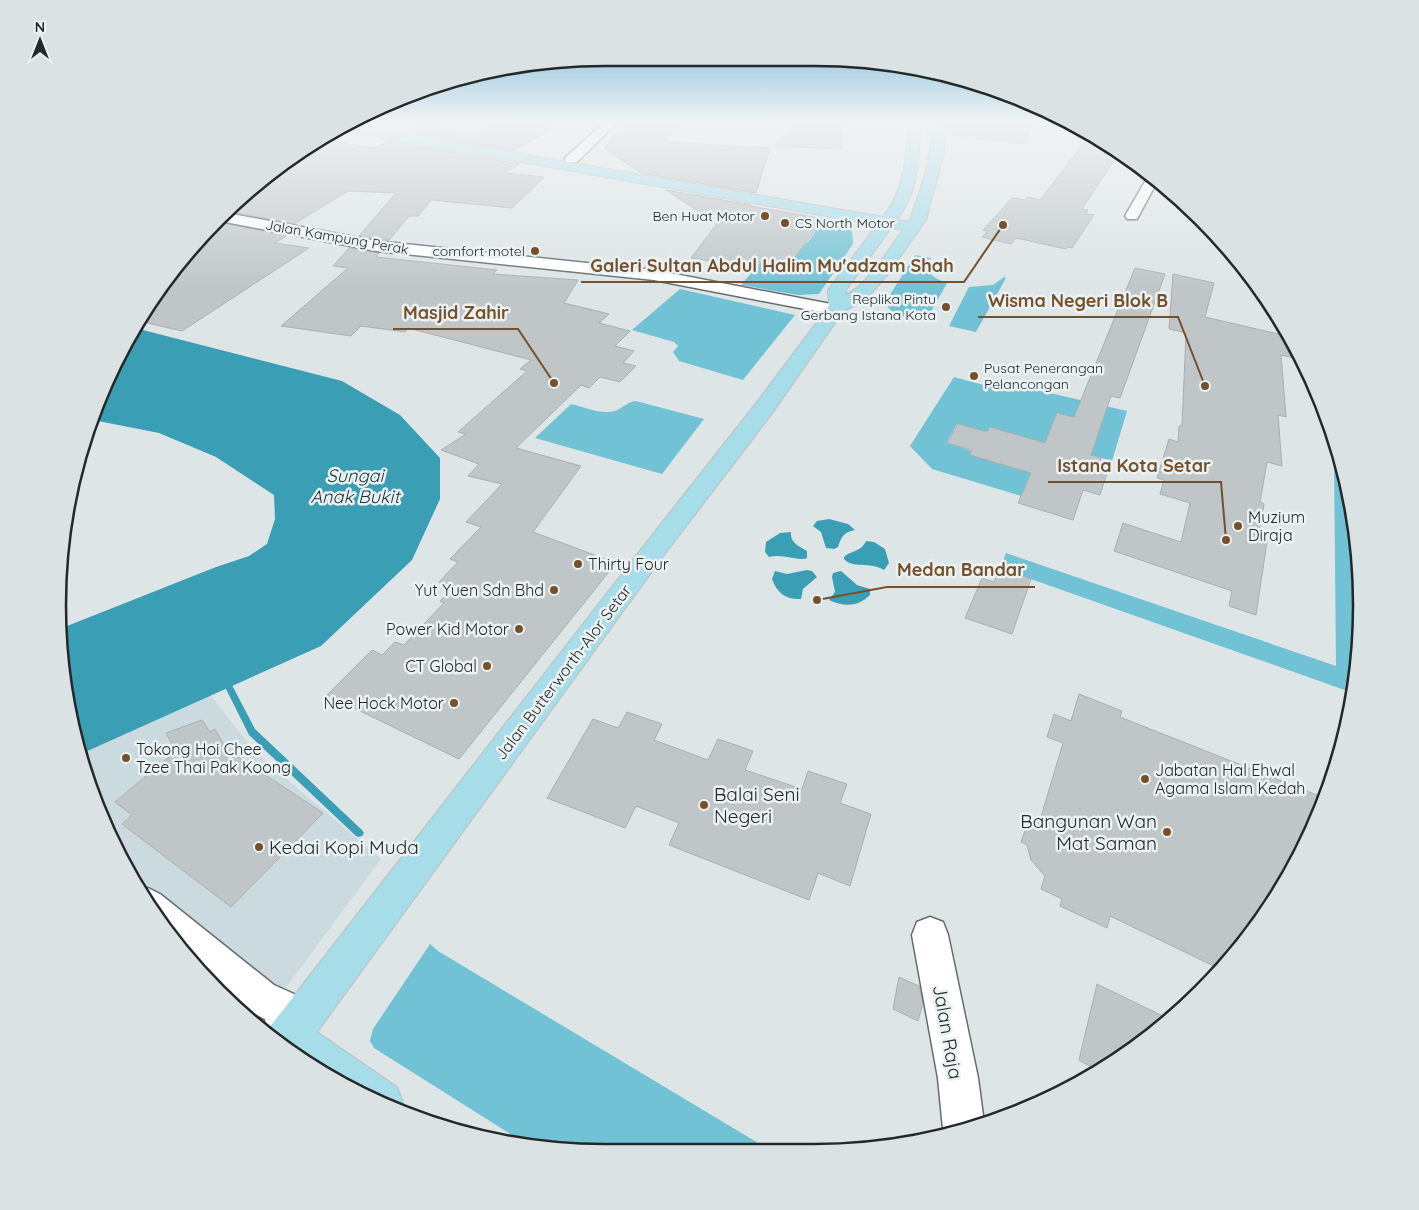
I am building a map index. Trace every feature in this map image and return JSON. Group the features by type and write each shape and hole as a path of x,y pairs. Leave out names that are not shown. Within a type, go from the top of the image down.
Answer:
{"main road":[{"path":"648,177 838,209 902,199"},
{"path":"670,177 916,223"},
{"path":"837,309 837,290 891,219 902,199 909,177"},
{"path":"837,309 860,295 882,270 916,223 930,177"},
{"path":"838,209 860,226 873,242"},
{"name":"Jalan Butterworth-Alor Setar","path":"287,1039 662,541 765,408 837,309"}],"street":[{"path":"1132,216 1152,186"},
{"name":"Jalan Kampung Perak","path":"230,218 376,246 654,275 837,309"},
{"path":"173,927 261,998 281,1007 286,1038"},
{"name":"Jalan Raja","path":"930,935 958,1078 963,1122"}],"shaded area":[{"path":"826,218 845,224 852,230 853,244 819,294 798,295 741,285 780,239 807,243"},
{"path":"915,255 931,258 927,264 929,271 947,283 926,321 896,314 891,310 886,301"},
{"path":"1004,277 1006,278 976,332 949,326 969,287 993,285"},
{"path":"680,289 795,315 743,380 679,361 673,352 678,346 674,342 632,330"},
{"path":"954,377 987,386 991,379 1127,411 1112,461 1091,455 1101,425 1057,413 1045,443 990,427 987,432 957,424 947,442 1031,473 1021,496 932,469 910,446"},
{"path":"636,401 704,419 662,474 535,438 571,404 610,412"},
{"path":"1334,466 1342,500 1352,570 1352,640 1345,690 1000,568 1006,553 1336,666"},
{"path":"210,695 257,754 381,859 262,1020 224,986 200,960 157,904 138,874 107,811 87,751"},
{"path":"430,944 438,951 760,1144 570,1143 512,1135 374,1048 370,1041 373,1029"}],"water":[{"name":"Sungai Anak Bukit","path":"142,330 342,381 400,415 440,458 440,499 412,560 321,646 87,751 71,675 67,626 216,567 249,556 267,544 275,519 274,495 216,457 159,433 99,421 122,367"},
{"path":"829,519 848,524 855,530 848,532 840,540 838,547 834,549 826,548 821,532 813,526 817,521"},
{"path":"791,532 794,542 807,551 807,558 769,557 765,552 766,542 780,533"},
{"path":"866,541 874,542 885,549 889,563 884,570 873,566 852,564 844,559 847,555 862,547"},
{"path":"807,570 812,571 817,577 803,589 801,599 783,595 779,592 772,579 775,571 787,574"},
{"path":"841,571 857,585 870,589 870,595 861,602 851,605 829,600 835,592 833,573"}],"building":[{"path":"278,177 544,177 512,208 431,200 418,216 409,216 389,240 359,236 396,193 348,191 294,224 236,213"},
{"path":"667,177 761,177 756,193"},
{"path":"1057,177 1103,177 1082,209 1088,210 1086,214 1094,215 1072,248 1068,247 1066,249 1016,238 1011,244 982,237 988,231 983,230 1012,198 1025,200 1027,197 1040,200"},
{"path":"666,190 824,219 787,267 734,259 731,264 691,258 722,217 701,213"},
{"path":"225,223 287,236 274,243 309,248 182,331 146,323 178,277"},
{"path":"349,248 379,253 376,257 497,270 493,274 578,280 564,303 609,314 599,323 630,331 615,346 634,351 623,363 636,366 620,382 600,377 589,388 581,385 516,448 581,466 533,532 616,563 459,759 327,695 372,650 382,655 395,642 404,645 444,603 440,601 453,588 439,582 458,562 450,559 481,527 466,522 502,484 468,476 479,464 441,450 466,434 458,432 527,371 520,369 531,360 408,328 405,332 361,326 351,336 281,326 348,268 333,266"},
{"path":"1135,268 1165,274 1120,398 1111,396 1091,455 1101,458 1098,467 1108,470 1100,495 1083,490 1073,520 1018,503 1031,473 970,455 972,450 947,443 958,424 987,432 990,427 1045,443 1057,413 1074,417"},
{"path":"1173,274 1214,283 1205,317 1280,334 1292,358 1281,355 1286,417 1278,415 1282,466 1267,462 1260,502 1264,504 1259,533 1268,535 1256,615 1229,606 1232,591 1114,551 1123,523 1181,542 1190,503 1160,494 1164,480 1157,478 1169,439 1178,442 1179,426 1182,426 1186,333 1169,329"},
{"path":"1000,568 1031,579 1012,634 965,618 982,578 994,582"},
{"name":"Bangunan Wan Mat Saman","path":"1079,694 1122,711 1120,717 1317,795 1312,811 1281,874 1241,933 1214,966 1110,916 1107,928 1060,906 1062,899 1041,889 1045,876 1031,860 1027,845 1021,842 1030,816 1040,820 1063,743 1047,737 1054,714 1071,721"},
{"name":"Balai Seni Negeri","path":"627,712 662,724 654,740 708,760 718,739 753,751 745,770 802,789 808,771 847,784 840,803 871,814 850,886 818,873 809,900 669,845 679,823 636,806 625,828 547,798 593,719 618,728"},
{"path":"202,720 210,732 215,729 226,749 323,813 231,907 122,824 132,815 115,802 176,751 166,733"},
{"path":"899,977 919,986 923,1003 918,1021 893,1009"},
{"path":"1097,984 1162,1016 1113,1053 1091,1067 1079,1060"}],"waterway":[{"path":"224,681 252,732 359,833"}],"place":[{"name":"Ben Huat Motor","path":"765,216"},
{"name":"CS North Motor","path":"785,223"},
{"name":"Galeri Sultan Abdul Halim Mu'adzam Shah","path":"1003,225"},
{"name":"comfort motel","path":"535,251"},
{"name":"Replika Pintu Gerbang Istana Kota","path":"946,307"},
{"name":"Pusat Penerangan Pelancongan","path":"974,376"},
{"name":"Masjid Zahir","path":"554,383"},
{"name":"Wisma Negeri Blok B","path":"1205,386"},
{"name":"Muzium Diraja","path":"1238,526"},
{"name":"Istana Kota Setar","path":"1226,540"},
{"name":"Thirty Four","path":"578,564"},
{"name":"Yut Yuen Sdn Bhd","path":"554,590"},
{"name":"Medan Bandar","path":"817,600"},
{"name":"Power Kid Motor","path":"519,629"},
{"name":"CT Global","path":"487,666"},
{"name":"Nee Hock Motor","path":"454,703"},
{"name":"Tokong Hoi Chee Tzee Thai Pak Koong","path":"126,758"},
{"name":"Jabatan Hal Ehwal Agama Islam Kedah","path":"1145,779"},
{"name":"Balai Seni Negeri","path":"704,805"},
{"name":"Bangunan Wan Mat Saman","path":"1167,832"},
{"name":"Kedai Kopi Muda","path":"259,847"}]}
